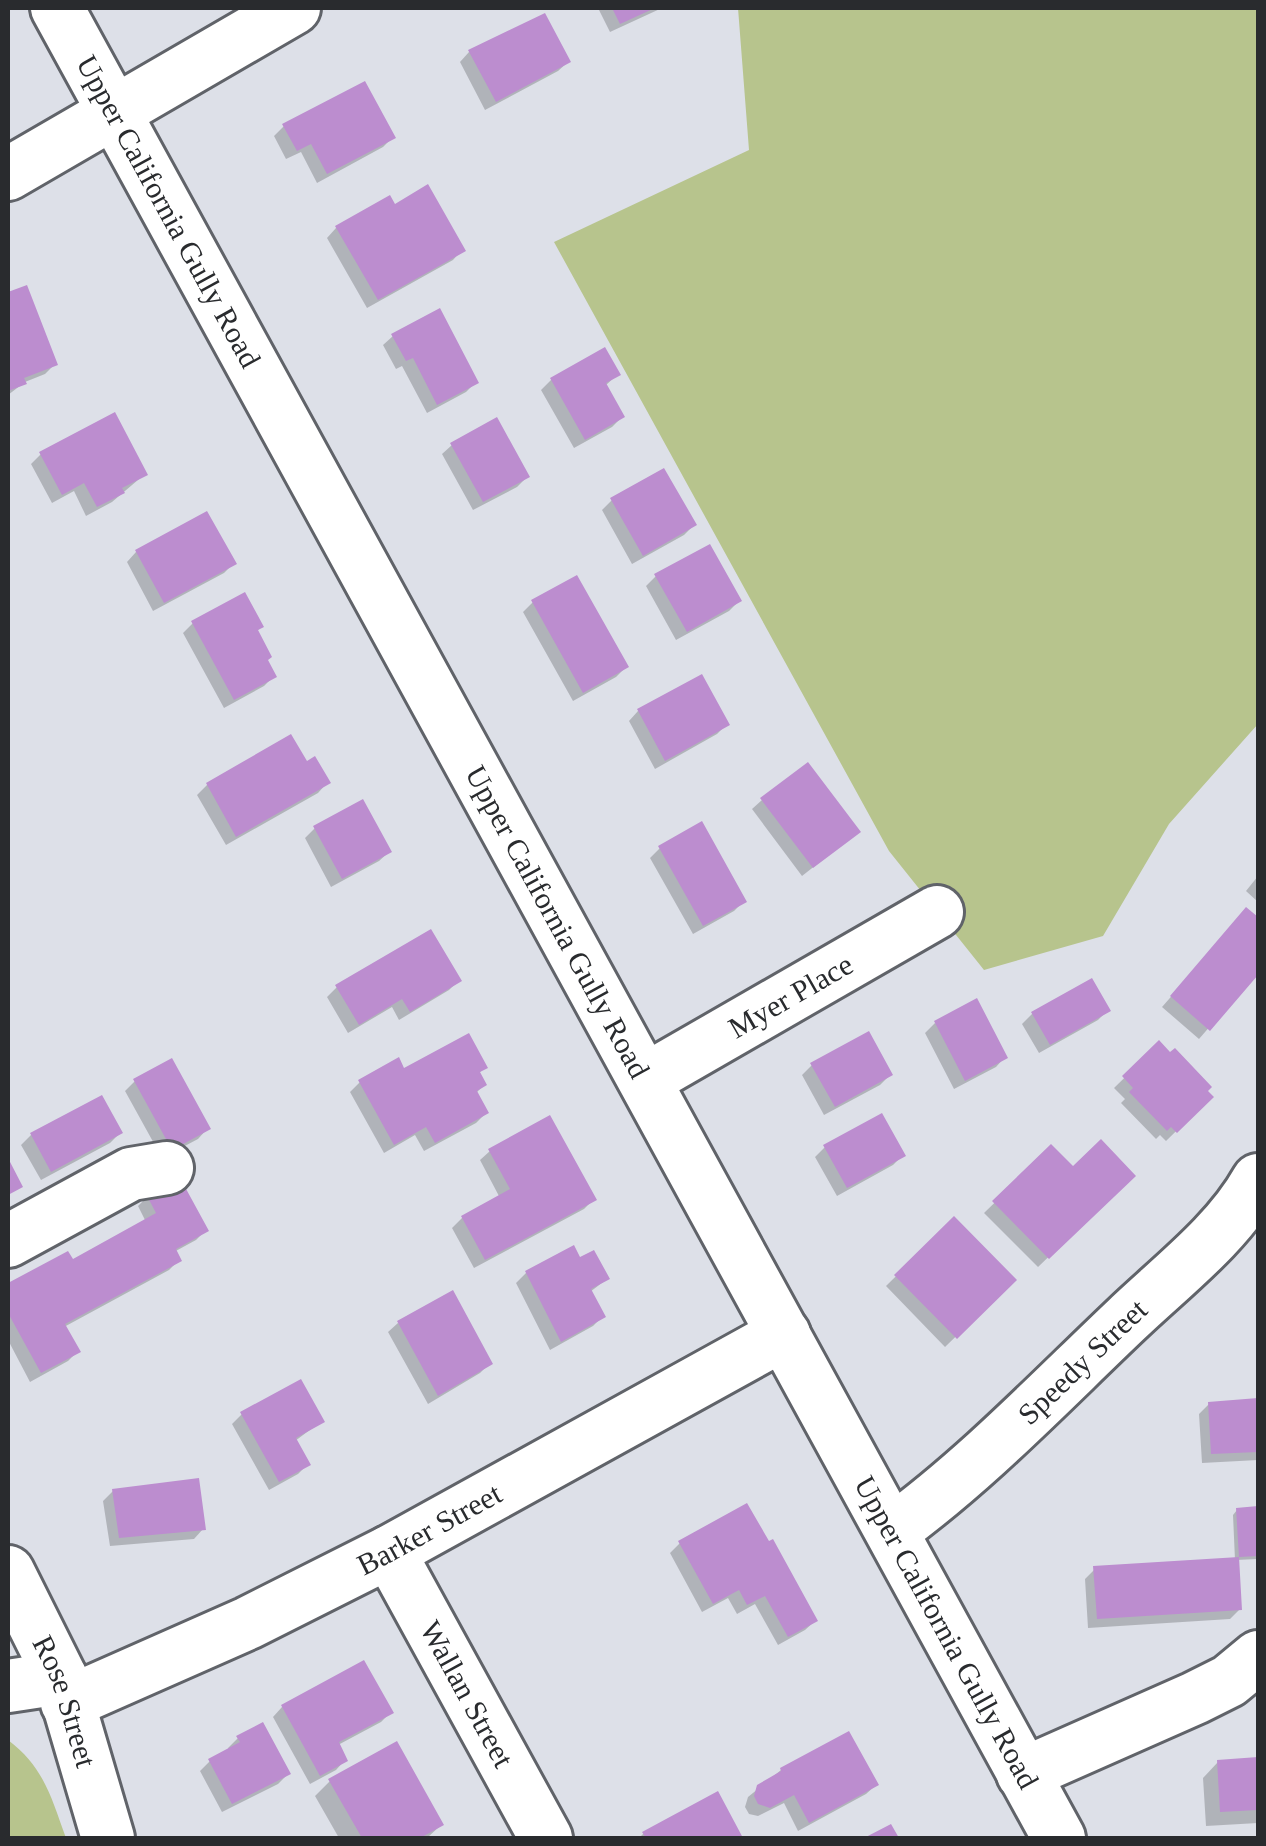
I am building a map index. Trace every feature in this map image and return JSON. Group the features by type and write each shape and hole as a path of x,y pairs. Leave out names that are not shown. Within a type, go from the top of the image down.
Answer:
{"street":[{"name":"Upper California Gully Road","path":"57,8 1059,1838"},
{"path":"8,174 294,8"},
{"name":"Myer Place","path":"645,1080 937,912"},
{"path":"8,1241 131,1174 167,1168"},
{"name":"Speedy Street","path":"892,1530 924,1507 1051,1392 1228,1223 1258,1180"},
{"name":"Barker Street","path":"8,1686 64,1691 248,1623 389,1552 784,1334"},
{"name":"Wallan Street","path":"389,1552 546,1838"},
{"name":"Rose Street","path":"8,1572 64,1691 108,1838"},
{"path":"1024,1774 1195,1698 1229,1681 1258,1658"}],"green space":[{"path":"738,8 1258,8 1258,724 1169,824 1103,936 984,970 889,851 554,242 749,150"},
{"path":"8,1740 38,1772 66,1838 8,1838"}],"building":[{"path":"612,8 655,8 620,24"},
{"path":"545,13 571,62 496,102 468,50"},
{"path":"365,81 396,138 327,174 311,144 297,151 282,124"},
{"path":"428,184 466,251 378,300 335,226 390,195 395,204"},
{"path":"27,285 58,365 24,378 27,384 8,391 8,292"},
{"path":"440,308 479,383 437,405 413,358 406,361 391,334"},
{"path":"605,347 621,375 606,383 625,417 585,440 550,378"},
{"path":"115,412 148,475 122,488 125,493 97,507 84,483 62,495 39,452"},
{"path":"497,417 530,477 483,502 450,443"},
{"path":"664,468 697,525 643,556 610,498"},
{"path":"207,511 237,564 164,603 135,550"},
{"path":"710,544 742,601 687,632 654,574"},
{"path":"577,575 629,667 583,693 531,600"},
{"path":"245,592 264,627 258,630 277,677 234,700 191,621"},
{"path":"702,674 730,725 665,761 637,709"},
{"path":"291,734 307,761 315,756 331,783 236,837 206,783"},
{"path":"808,762 861,832 813,868 760,798"},
{"path":"363,799 392,852 342,879 313,826"},
{"path":"702,821 747,902 703,926 658,846"},
{"path":"1246,907 1258,917 1258,975 1210,1031 1170,996"},
{"path":"431,929 462,981 410,1012 402,999 359,1025 335,985"},
{"path":"1092,978 1111,1011 1050,1045 1031,1012"},
{"path":"977,998 1008,1058 965,1081 934,1021"},
{"path":"869,1031 893,1075 835,1107 810,1063"},
{"path":"469,1033 488,1068 480,1072 487,1085 477,1091 489,1113 435,1143 426,1127 394,1145 358,1080 399,1057 404,1068"},
{"path":"1159,1040 1170,1052 1175,1048 1212,1087 1208,1091 1214,1097 1177,1133 1171,1127 1167,1131 1129,1092 1133,1088 1122,1076"},
{"path":"172,1058 211,1129 172,1150 133,1079"},
{"path":"102,1095 123,1133 51,1172 30,1133"},
{"path":"882,1113 906,1156 847,1188 823,1145"},
{"path":"550,1115 597,1200 485,1260 461,1216 510,1189 488,1149"},
{"path":"1101,1139 1136,1176 1049,1259 992,1201 1051,1144 1073,1166"},
{"path":"8,1158 23,1187 8,1195"},
{"path":"179,1176 209,1231 176,1249 182,1261 65,1324 81,1352 41,1373 8,1313 8,1283 68,1251 73,1259 156,1213 146,1194"},
{"path":"954,1216 1017,1280 957,1339 894,1275"},
{"path":"574,1245 580,1257 594,1250 610,1279 591,1289 606,1317 561,1342 525,1271"},
{"path":"453,1290 493,1364 438,1396 397,1321"},
{"path":"301,1379 325,1422 296,1438 311,1465 279,1482 240,1412"},
{"path":"1258,1398 1258,1452 1211,1454 1208,1402"},
{"path":"199,1478 206,1530 119,1538 112,1489"},
{"path":"747,1503 769,1541 773,1539 818,1621 788,1637 765,1596 747,1605 739,1590 713,1604 678,1541"},
{"path":"1258,1506 1258,1556 1239,1557 1236,1508"},
{"path":"1239,1557 1242,1610 1097,1619 1093,1566"},
{"path":"364,1660 394,1713 339,1742 348,1761 320,1776 281,1705"},
{"path":"263,1722 291,1774 232,1804 208,1759 240,1742 236,1736"},
{"path":"849,1731 879,1785 809,1823 794,1795 770,1808 758,1804 754,1796 757,1785 781,1771 780,1768"},
{"path":"397,1741 444,1825 420,1838 362,1838 328,1779"},
{"path":"1258,1757 1258,1810 1220,1812 1217,1760"},
{"path":"718,1791 743,1838 646,1838 642,1832"},
{"path":"891,1824 899,1838 864,1838"}]}
